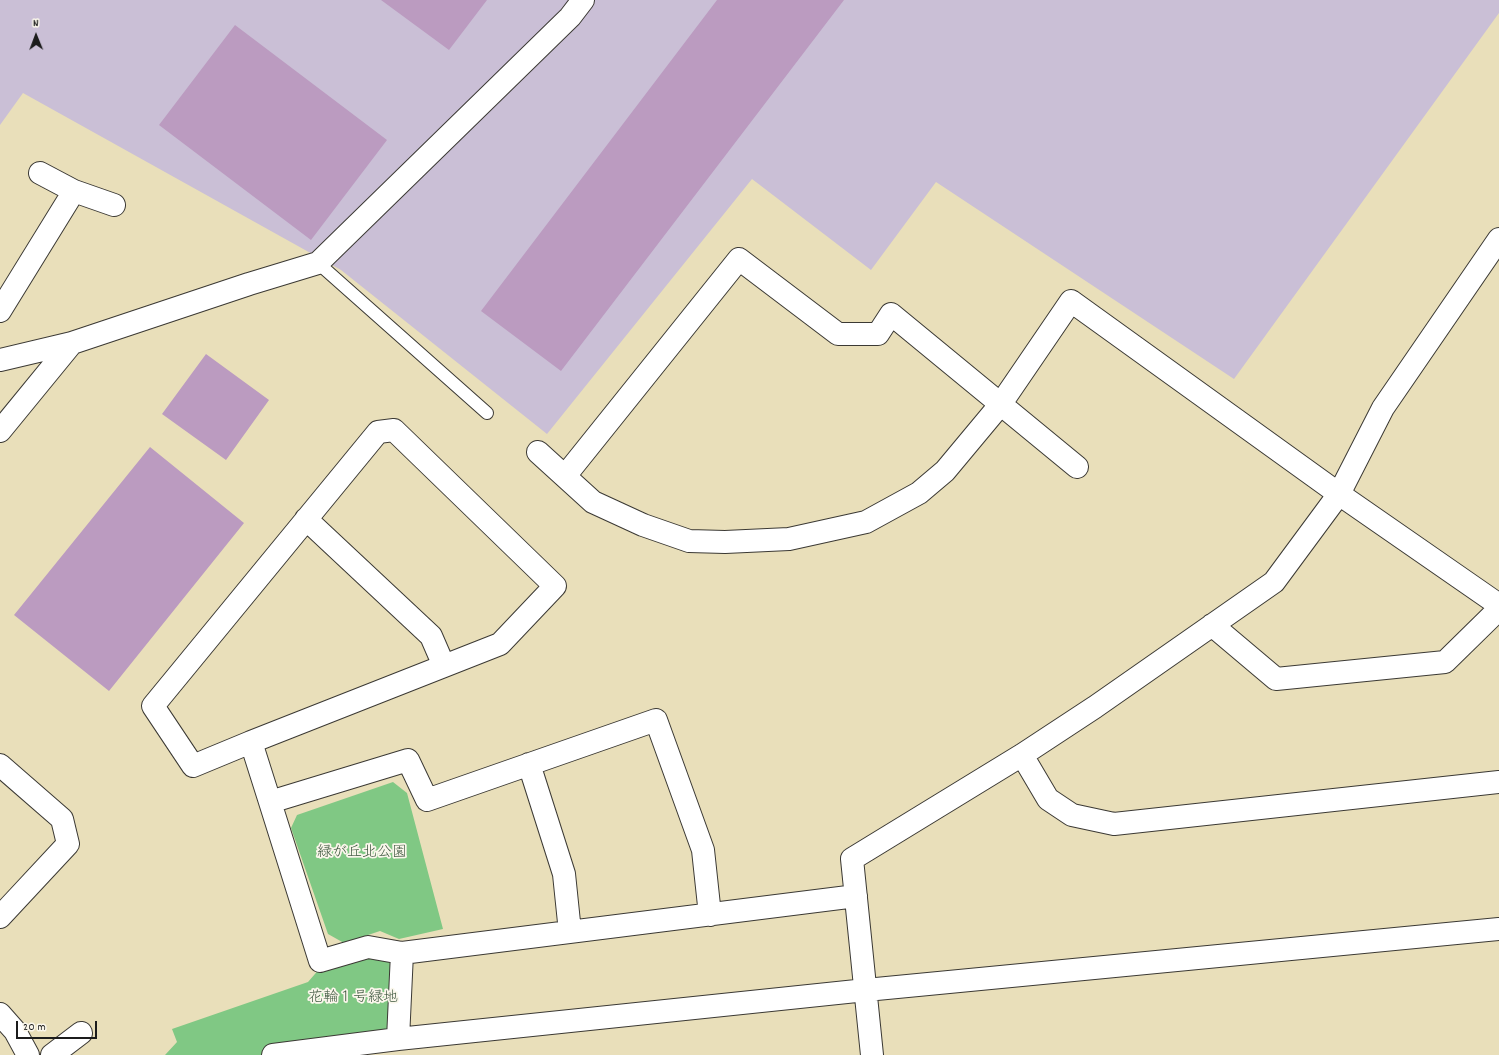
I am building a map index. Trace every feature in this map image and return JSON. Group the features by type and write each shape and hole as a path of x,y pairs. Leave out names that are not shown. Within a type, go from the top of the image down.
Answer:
{"street":[{"path":"0,360 72,343 241,286 318,263 570,18 583,0"},
{"path":"40,173 74,191 114,205"},
{"path":"0,311 74,191"},
{"path":"872,1055 852,858 1022,754 1095,707 1274,582 1339,494 1383,408 1499,239"},
{"path":"565,476 739,259 838,334 878,334 891,314 1077,467"},
{"path":"538,452 594,502 643,526 689,541 725,542 789,539 866,522 919,493 946,471 1000,405 1071,301 1339,494 1499,605"},
{"path":"0,431 72,343"},
{"path":"394,430 555,586 500,644 193,766 153,706 306,519 378,432 394,430"},
{"path":"306,519 431,636 444,666"},
{"path":"1212,625 1276,678 1445,662 1499,609"},
{"path":"270,802 408,760 427,800 656,720 703,850 710,915"},
{"path":"251,742 320,961 368,947 402,953 856,896"},
{"path":"1022,754 1048,799 1072,815 1114,824 1499,782"},
{"path":"529,764 564,874 570,932"},
{"path":"0,765 62,819 68,844 0,918"},
{"path":"272,1055 398,1039 866,990 1499,929"},
{"path":"398,1039 402,953"},
{"path":"0,1014 15,1030 28,1055"},
{"path":"52,1055 81,1033"}],"lane":[{"path":"318,263 487,413"}],"shaded area":[{"path":"0,0 1499,0 1499,13 1234,379 936,182 871,270 752,179 547,434 341,270 23,93 0,125"}],"green space":[{"name":"緑が丘北公園","path":"393,782 407,793 443,929 399,939 380,931 344,943 328,934 291,828 297,815"},
{"name":"花輪１号緑地","path":"370,950 397,957 395,1036 271,1051 261,1055 165,1055 177,1042 172,1029 308,982 321,967"}],"building":[{"path":"381,0 487,0 449,50"},
{"path":"717,0 844,0 561,371 481,311"},
{"path":"235,25 387,140 311,240 159,125"},
{"path":"206,354 269,400 226,460 162,414"},
{"path":"150,447 244,523 109,691 14,615"}]}
